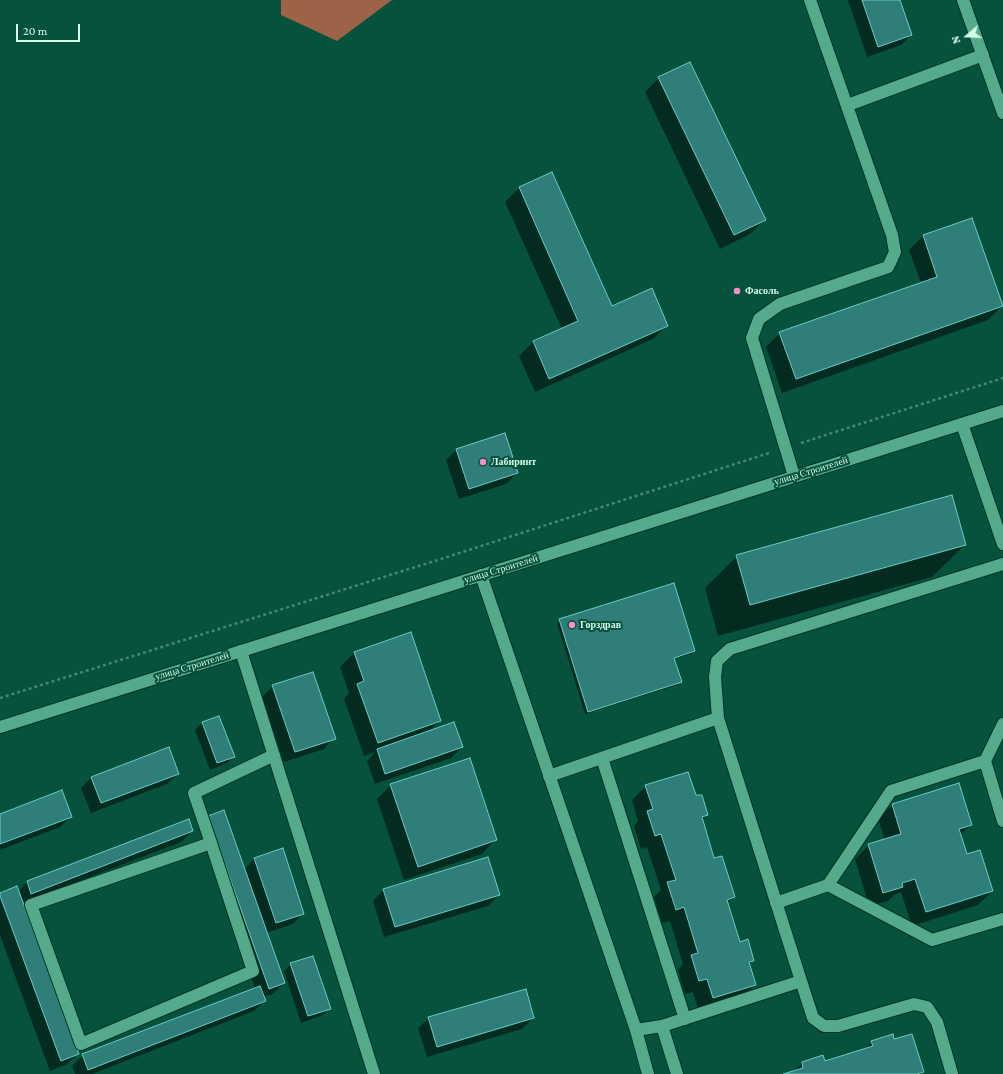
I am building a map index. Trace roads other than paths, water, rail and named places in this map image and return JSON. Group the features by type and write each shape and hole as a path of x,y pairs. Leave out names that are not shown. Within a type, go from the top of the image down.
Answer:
{"street":[{"path":"794,476 752,338 759,319 780,304 888,267 895,252 892,235 848,105 810,0"},
{"path":"963,0 1003,113"},
{"path":"848,105 982,55"},
{"name":"улица Строителей","path":"0,727 1003,411"},
{"path":"962,424 1003,544"},
{"path":"952,1074 937,1022 927,1007 914,1004 838,1026 824,1026 813,1018 718,718 715,676 717,661 730,649 1003,564"},
{"path":"481,575 636,1030 648,1074"},
{"path":"241,651 374,1074"},
{"path":"549,776 718,718"},
{"path":"1003,724 985,761 1003,820"},
{"path":"211,843 30,905 81,1044 252,971 211,843 194,793 274,755"},
{"path":"602,758 685,1019"},
{"path":"776,903 828,885 891,791 985,761"},
{"path":"828,885 932,940 1003,919"},
{"path":"636,1030 662,1026 801,981"},
{"path":"662,1026 677,1074"}],"place":[{"name":"Фасоль","path":"737,291"},
{"name":"Лабиринт","path":"483,462"},
{"name":"Горздрав","path":"572,625"}]}
